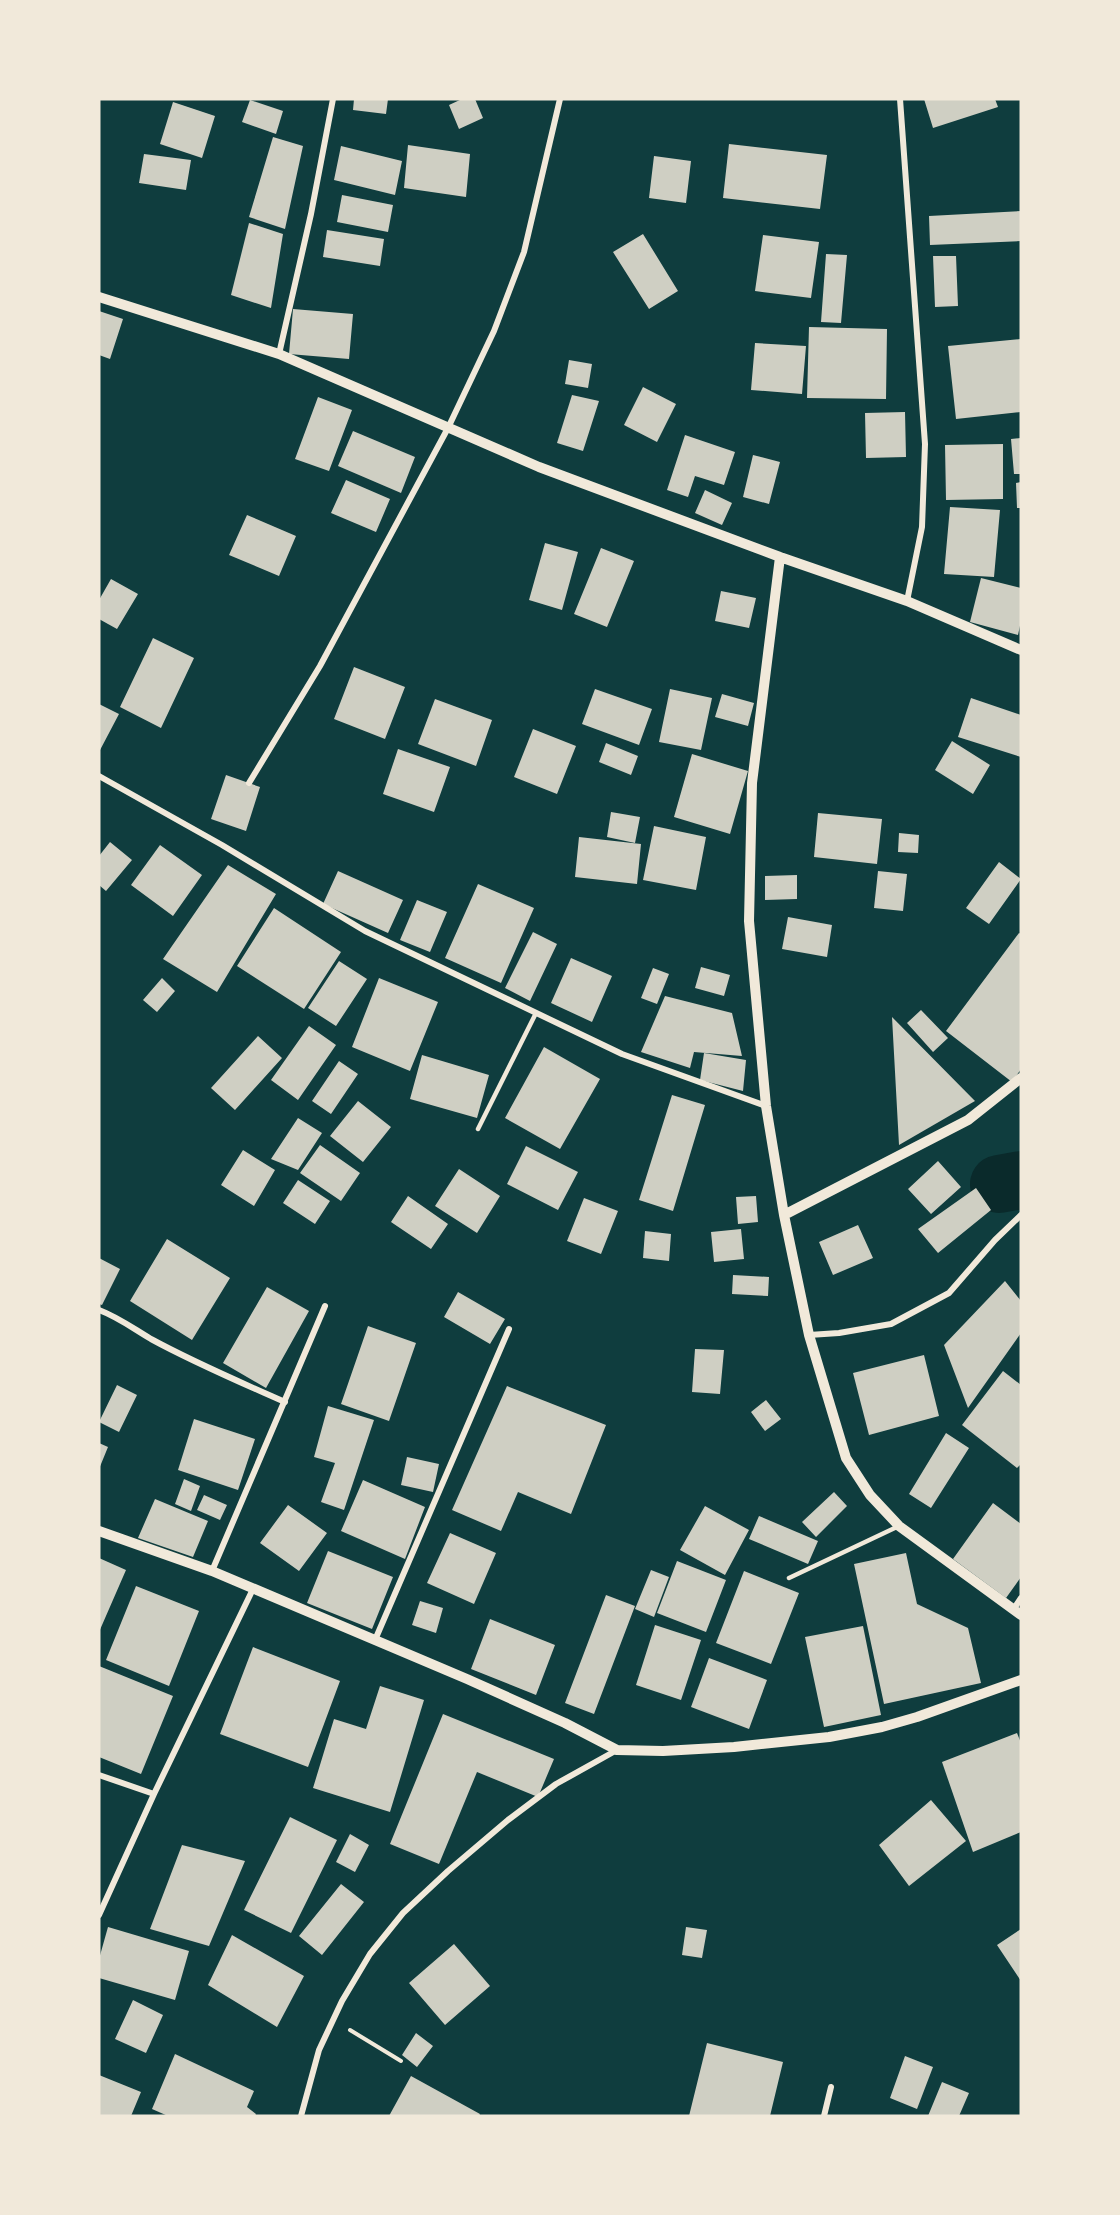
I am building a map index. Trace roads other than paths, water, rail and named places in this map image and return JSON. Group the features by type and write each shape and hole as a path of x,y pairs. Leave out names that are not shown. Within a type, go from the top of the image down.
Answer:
{"street":[{"path":"279,354 311,214 333,99"},
{"path":"249,783 320,666 448,428 494,331 524,252 560,99"},
{"path":"900,99 925,444 922,527 907,601"},
{"path":"99,297 279,354 539,467 780,557 907,601 1021,650"},
{"path":"780,557 752,783 749,921 766,1106 784,1215 808,1335 846,1458 870,1495 899,1526 1017,1612 1021,1598"},
{"path":"99,776 222,845 365,931 622,1054 766,1106"},
{"path":"784,1215 968,1120 1021,1078"},
{"path":"808,1335 839,1333 891,1324 950,1293 995,1240 1021,1215"},
{"path":"213,1571 325,1306"},
{"path":"99,1310 113,1315 150,1338 217,1372 285,1402"},
{"path":"375,1640 509,1329"},
{"path":"99,1531 213,1571 565,1723 617,1750 663,1751 830,1737 882,1727 917,1717 1021,1680"},
{"path":"99,1915 154,1794 253,1589"},
{"path":"301,2116 319,2049 342,2001 370,1954 403,1913 448,1871 537,1798 556,1784 617,1750"},
{"path":"99,1775 154,1794"},
{"path":"824,2116 831,2087"}],"lane":[{"path":"478,1129 536,1013"},
{"path":"789,1578 899,1526"}],"waterway":[{"path":"999,1184 1021,1180"}]}
